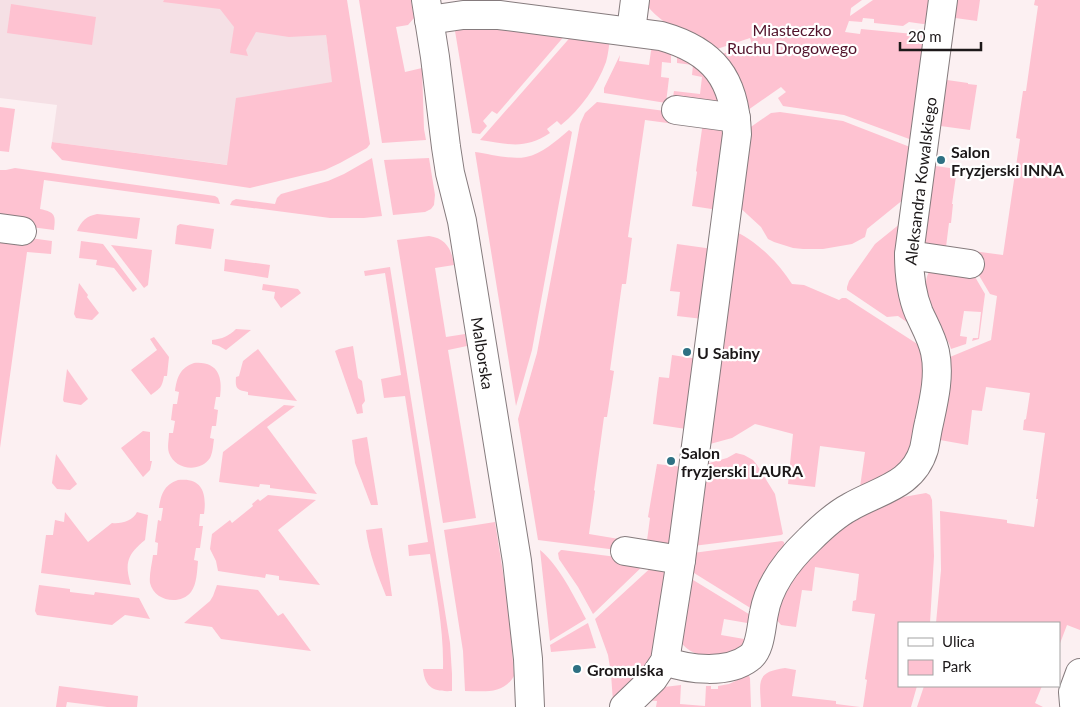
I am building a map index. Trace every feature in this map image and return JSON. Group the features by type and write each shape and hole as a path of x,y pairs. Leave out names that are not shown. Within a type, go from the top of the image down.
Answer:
{"street":[{"path":"631,31 635,0"},
{"name":"Aleksandra Kowalskiego","path":"666,661 686,667 705,668 738,665 749,659 758,646 769,592 774,582 796,553 841,512 906,478 918,463 925,446 935,388 936,363 933,343 916,307 911,291 909,255 942,0"},
{"path":"428,10 463,15 499,15 631,31 677,40 705,57 716,68 729,88 736,118 737,134 666,661 653,679 624,707"},
{"name":"Malborska","path":"428,10 446,147 462,221 517,561 528,659 530,707"},
{"path":"676,110 736,118"},
{"path":"909,255 970,264"},
{"path":"625,551 681,560"},
{"path":"1079,707 1074,704 1073,692 1080,674"}],"shaded area":[{"path":"0,0 321,0 343,157 276,171 52,142 57,105 0,98"}],"green space":[{"path":"164,0 347,0 370,144 367,148 325,170 250,188 62,160 51,148 52,142 227,165 236,98 332,82 326,35 289,37 256,32 246,50 248,56 230,53 234,27 220,9 163,2"},
{"path":"359,0 411,0 414,18 408,25 396,27 405,72 422,68 426,140 382,143"},
{"name":"Miasteczko Ruchu Drogowego","path":"644,0 862,0 851,8 850,16 873,0 934,0 931,23 909,22 903,26 874,23 874,19 863,18 862,22 849,21 845,32 860,34 861,29 924,35 929,38 912,140 844,115 783,106 778,98 786,92 781,87 748,110 716,56 752,44 750,38 711,51 664,21 648,7"},
{"path":"950,0 980,0 977,21 948,17"},
{"path":"1035,0 1080,0 1080,630 1067,625 1060,643 1060,622 936,622 941,570 940,511 1007,520 1007,523 1034,527 1045,433 1023,430 1030,393 986,387 982,411 972,410 968,445 938,439 937,427 950,357 991,340 997,296 990,294 974,267 973,251 1003,255 1020,139 1016,138 1023,91 1026,91 1038,6 1034,5"},
{"path":"11,4 96,17 92,45 7,33"},
{"path":"454,25 567,33 497,114 492,111 483,121 487,126 480,134 472,133"},
{"path":"574,33 610,38 607,59 602,71 588,96 575,112 561,125 557,121 547,129 550,133 532,142 508,144 480,140"},
{"path":"652,44 671,47 671,63 662,62 661,77 669,78 666,103 604,93 604,88 620,55 619,61 649,65"},
{"path":"684,52 707,70 721,106 672,103 674,91 700,94 702,77 692,75 693,65 677,63 677,58"},
{"path":"940,79 977,85 970,130 933,125"},
{"path":"597,102 665,111 676,121 675,124 645,120 628,237 632,238 626,284 622,284 610,370 614,371 607,417 604,417 589,534 619,539 617,550 538,540 518,419 537,353 580,124 585,113"},
{"path":"0,107 15,109 9,152 0,151"},
{"path":"780,112 843,121 910,147 904,199 867,229 865,237 852,244 823,249 803,249 793,248 768,239 761,227 736,204 745,131 771,113"},
{"path":"703,122 720,126 726,134 718,210 692,206"},
{"path":"569,130 572,132 532,350 516,406 475,152 507,157 526,157 543,150"},
{"path":"372,158 382,216 330,218 230,205 236,199 275,204 281,194 328,181"},
{"path":"429,158 435,195 434,205 425,212 393,215 384,160"},
{"path":"928,165 957,169 951,223 949,223 945,255 922,243"},
{"path":"15,168 215,196 220,204 44,180 40,209 52,213 55,221 54,230 0,223 0,170"},
{"path":"97,214 140,218 137,239 77,231 80,224 90,216"},
{"path":"901,223 917,329 898,316 887,317 847,290 849,281 875,244"},
{"path":"180,224 214,229 211,249 175,244 177,226"},
{"path":"735,232 747,238 764,251 779,266 792,284 804,285 839,300 846,298 922,347 928,369 908,460 855,495 856,487 860,487 865,452 820,446 815,487 788,484 793,434 755,424 732,438 710,444"},
{"path":"0,234 52,241 51,254 27,252 0,448"},
{"path":"429,236 444,242 452,254 454,265 435,268 446,337 465,334 467,346 448,350 476,518 443,523 397,240"},
{"path":"81,241 103,244 137,289 133,292 114,268 96,265 97,260 79,258"},
{"path":"677,244 713,249 703,319 677,316 680,292 670,291"},
{"path":"111,245 152,250 148,285 144,288"},
{"path":"225,259 270,265 268,278 224,271"},
{"path":"390,267 450,643 452,691 440,691 432,688 428,685 424,675 423,669 443,669 441,625 437,597 430,554 409,556 408,545 428,542 405,396 384,398 381,379 401,375 385,273 365,276 364,271"},
{"path":"930,270 971,270 985,294 979,339 972,341 973,338 978,338 981,312 964,311 960,336 967,337 966,344 951,349 947,339 933,323 927,311 926,282"},
{"path":"79,283 99,313 92,320 76,318 74,314"},
{"path":"263,284 298,289 301,293 281,308 274,298 275,292 262,290"},
{"path":"236,329 251,330 226,350 212,344 212,340 225,337"},
{"path":"154,337 169,357 167,376 164,376 160,387 151,395 131,370 157,350 150,339"},
{"path":"353,346 358,378 362,381 365,401 362,405 363,413 357,414 335,351"},
{"path":"258,349 297,401 248,395 248,392 237,388 236,377 239,376 243,361"},
{"path":"672,355 698,359 686,429 653,424 659,377 669,378"},
{"path":"194,363 202,363 214,368 221,383 221,390 220,397 216,397 214,409 218,410 216,426 212,426 210,438 214,439 211,456 206,463 188,468 172,459 168,443 169,433 173,433 175,421 171,420 173,404 177,404 179,392 175,391 177,381 182,370"},
{"path":"67,369 88,399 81,405 64,402 63,400"},
{"path":"284,405 295,406 267,427 317,494 270,488 270,485 260,484 259,487 219,482 223,452"},
{"path":"143,431 150,432 150,461 152,461 150,470 143,477 121,448"},
{"path":"367,437 378,505 371,505 355,463 352,440"},
{"path":"736,453 753,460 775,494 783,534 693,546 702,465 727,458"},
{"path":"56,454 77,484 70,490 57,489 52,483"},
{"path":"657,464 683,467 671,544 646,548 650,518 648,517"},
{"path":"178,480 193,481 198,484 205,499 205,506 204,514 200,514 199,526 203,526 200,548 196,548 194,560 198,561 194,585 191,592 181,599 168,600 152,589 150,576 153,555 157,555 158,543 155,542 158,520 161,521 163,508 159,508 161,498 166,487"},
{"path":"926,493 930,495 932,500 934,556 930,622 898,622 898,687 917,687 911,707 863,707 867,680 865,679 875,614 852,611 853,601 856,600 859,574 815,567 812,591 802,590 796,627 781,625 776,619 776,598 833,529 892,499"},
{"path":"268,495 316,500 278,530 320,585 279,580 279,576 266,574 265,578 218,571 216,561 210,549 212,534 230,520 232,523 253,506 252,504 258,499 260,501"},
{"path":"65,512 88,542 112,523 119,523 133,518 137,512 148,515 145,540 131,554 129,559 128,570 131,585 41,573 46,535 53,535 55,520 64,522"},
{"path":"495,522 509,611 514,676 510,682 499,689 492,691 465,691 463,651 444,530"},
{"path":"382,528 392,596 386,596 367,539 366,530"},
{"path":"784,542 785,549 752,609 686,568 693,553"},
{"path":"540,550 560,573 586,619 550,641"},
{"path":"561,550 648,561 593,614 559,559 558,553"},
{"path":"656,563 667,573 653,661 613,702 608,655 595,619"},
{"path":"685,575 752,616 753,624 724,619 721,635 750,640 738,653 706,656 692,652 679,640"},
{"path":"39,585 70,589 70,592 94,595 95,592 139,598 150,619 125,615 112,625 37,615 35,611"},
{"path":"217,585 258,590 278,616 283,613 311,651 221,639 212,627 184,623 210,601"},
{"path":"588,623 596,648 551,652 550,645"},
{"path":"785,668 796,670 792,696 836,701 836,704 860,707 761,707 761,680 768,672"},
{"path":"746,676 750,678 751,707 656,707 657,701 641,700 664,687 681,685 680,704 705,706 706,686 711,686 711,689 718,689 718,686 729,684"},
{"path":"59,686 138,696 137,707 107,707 67,702 66,707 56,707"},
{"path":"924,687 1042,687 1035,703 1043,707 917,707"}],"place":[{"name":"Salon Fryzjerski INNA","path":"941,160"},
{"name":"U Sabiny","path":"687,352"},
{"name":"Salon fryzjerski LAURA","path":"671,461"},
{"name":"Gromulska","path":"577,669"}]}
